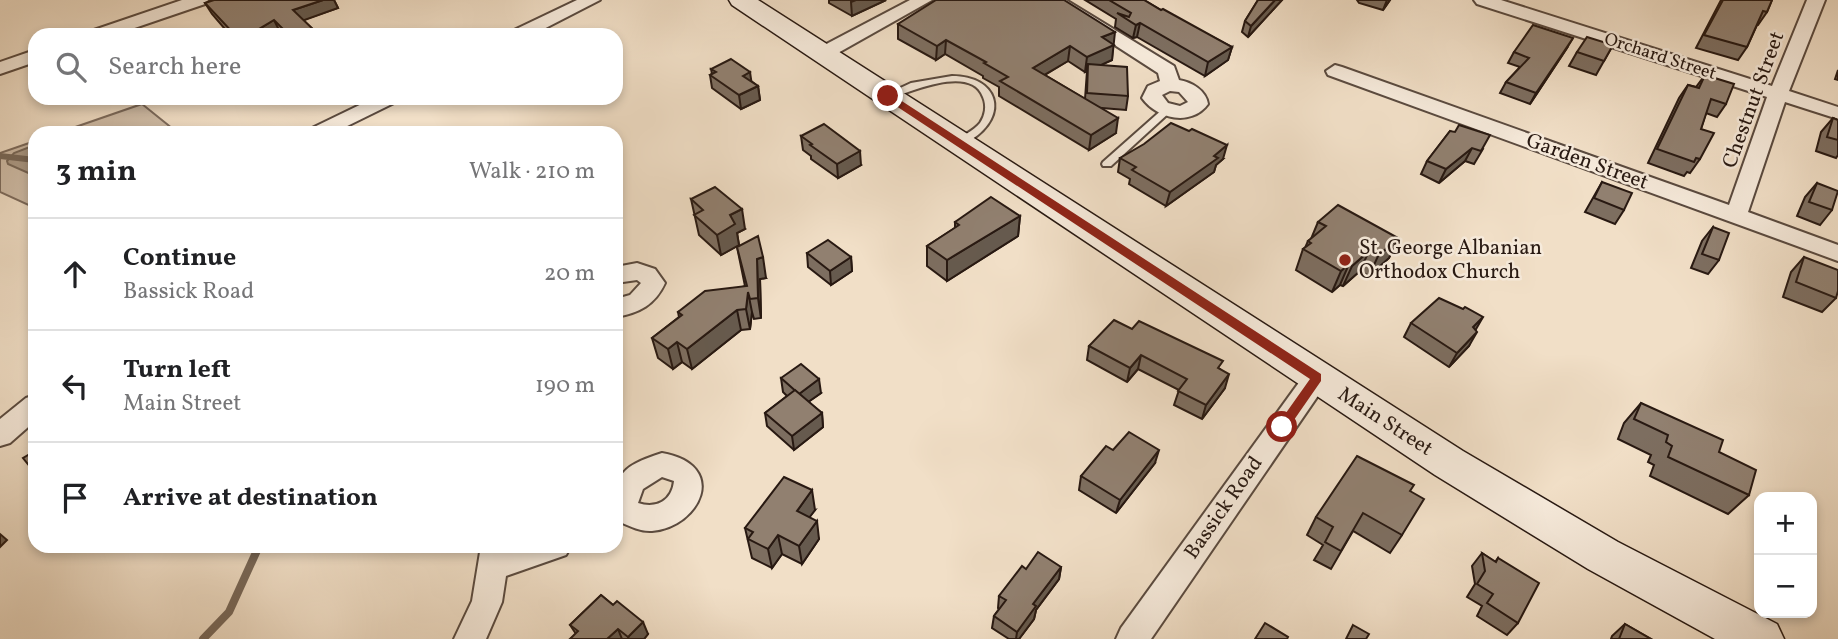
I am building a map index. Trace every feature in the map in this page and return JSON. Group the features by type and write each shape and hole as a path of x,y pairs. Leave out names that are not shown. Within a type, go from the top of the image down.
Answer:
{"main road":[{"name":"Main Street","path":"741,0 1317,377 1557,530 1704,611 1761,639"}],"street":[{"path":"117,28 199,0"},
{"path":"532,28 590,0"},
{"path":"822,54 923,0"},
{"path":"1054,0 1167,71 1170,85"},
{"name":"Orchard Street","path":"1483,0 1838,113"},
{"name":"Chestnut Street","path":"1736,216 1816,0"},
{"path":"0,68 28,58"},
{"name":"Garden Street","path":"1335,71 1838,253"},
{"path":"1162,86 1192,90 1198,99 1198,104 1189,110 1167,110 1155,103 1152,93 1162,86"},
{"path":"331,126 375,105"},
{"path":"623,274 640,271 650,276 653,283 650,291 639,301 623,307"},
{"name":"Bassick Road","path":"1132,639 1317,377"},
{"path":"0,435 28,411"},
{"path":"470,639 487,602 495,557 526,559 540,553"}],"lane":[{"path":"888,96 927,81 965,79 980,85 990,102 990,114 981,128 959,143"},
{"path":"1107,164 1167,110"}],"shaded area":[{"path":"143,105 169,126 78,126"},
{"path":"28,143 28,205 0,192 0,153"},
{"path":"28,148 28,173 8,164 7,161 14,153"}],"building":[{"path":"214,0 323,0 293,10 312,28 282,28 274,20 261,28 228,28 205,3"},
{"path":"936,0 1064,0 1115,32 1102,37 1114,45 1087,57 1070,46 1033,68 1118,118 1091,135 1000,81 1008,77 984,63 986,62 946,40 937,46 898,24"},
{"path":"1109,0 1144,0 1232,47 1208,62 1140,23 1136,25 1117,13 1129,17 1131,13"},
{"path":"1258,0 1275,0 1251,26 1245,21"},
{"path":"1723,0 1772,0 1767,12 1763,11 1747,47 1704,35"},
{"path":"1533,25 1573,38 1536,93 1506,82 1529,58 1514,52"},
{"path":"1587,37 1613,45 1604,61 1577,52"},
{"path":"731,59 750,72 743,76 758,86 739,95 710,75 716,72 711,69"},
{"path":"1088,64 1127,67 1128,96 1087,93"},
{"path":"1705,75 1734,84 1726,104 1711,99 1701,129 1714,133 1700,159 1696,158 1694,162 1657,149 1688,85 1699,88"},
{"path":"1833,118 1838,120 1838,140 1827,137"},
{"path":"1171,123 1227,145 1214,156 1218,158 1170,192 1132,170 1136,167 1120,158"},
{"path":"824,124 860,151 837,164 801,136"},
{"path":"1459,125 1490,135 1481,151 1472,148 1446,169 1427,161 1450,131 1455,132"},
{"path":"1602,182 1632,193 1624,210 1594,198"},
{"path":"1817,183 1838,191 1832,210 1809,202"},
{"path":"715,187 742,209 730,215 735,224 717,235 694,215 703,210 691,199"},
{"path":"991,197 1020,216 947,260 927,246 959,225 955,222"},
{"path":"1338,205 1398,238 1378,256 1369,251 1352,266 1349,264 1341,271 1303,249 1311,243 1308,241 1326,226 1318,222"},
{"path":"1713,227 1729,233 1719,260 1702,254"},
{"path":"758,236 763,257 757,259 758,298 750,299 748,292 746,309 737,310 687,349 677,342 668,349 652,338 682,315 678,312 705,291 747,286 737,247"},
{"path":"828,240 851,257 830,271 807,253"},
{"path":"1804,257 1838,270 1836,298 1796,282"},
{"path":"1439,298 1483,317 1473,327 1477,332 1457,353 1411,323"},
{"path":"1114,320 1132,329 1139,321 1223,361 1218,368 1229,374 1206,405 1178,391 1187,379 1141,355 1130,368 1089,346"},
{"path":"801,364 819,379 799,394 781,378"},
{"path":"795,390 822,413 792,436 765,413"},
{"path":"1641,403 1723,440 1719,452 1756,470 1749,495 1668,457 1672,446 1666,442 1668,435 1634,419"},
{"path":"1129,432 1159,450 1120,500 1081,476 1106,446 1113,450"},
{"path":"1357,456 1414,485 1410,491 1424,499 1402,535 1363,513 1341,551 1325,542 1333,527 1316,517"},
{"path":"784,477 812,490 797,511 817,521 799,546 778,535 768,549 748,539 753,532 745,528"},
{"path":"1038,552 1061,567 1033,604 1036,606 1017,632 994,616 1006,600 999,596 1022,566 1026,569"},
{"path":"1482,553 1496,562 1498,558 1539,583 1518,623 1487,603 1493,594 1477,584 1485,571"},
{"path":"601,595 613,605 617,601 643,622 628,637 618,629 607,639 570,639 578,631 570,625"},
{"path":"1265,623 1288,637 1287,639 1255,639"},
{"path":"1625,624 1651,639 1619,639"},
{"path":"1353,625 1369,634 1366,639 1346,639"}],"waterway":[{"path":"0,156 28,159"},
{"path":"203,639 229,612 256,553"}],"place":[{"name":"St. George Albanian Orthodox Church","path":"1345,260"}],"route":[{"path":"888,96 1317,377 1282,427"}]}
